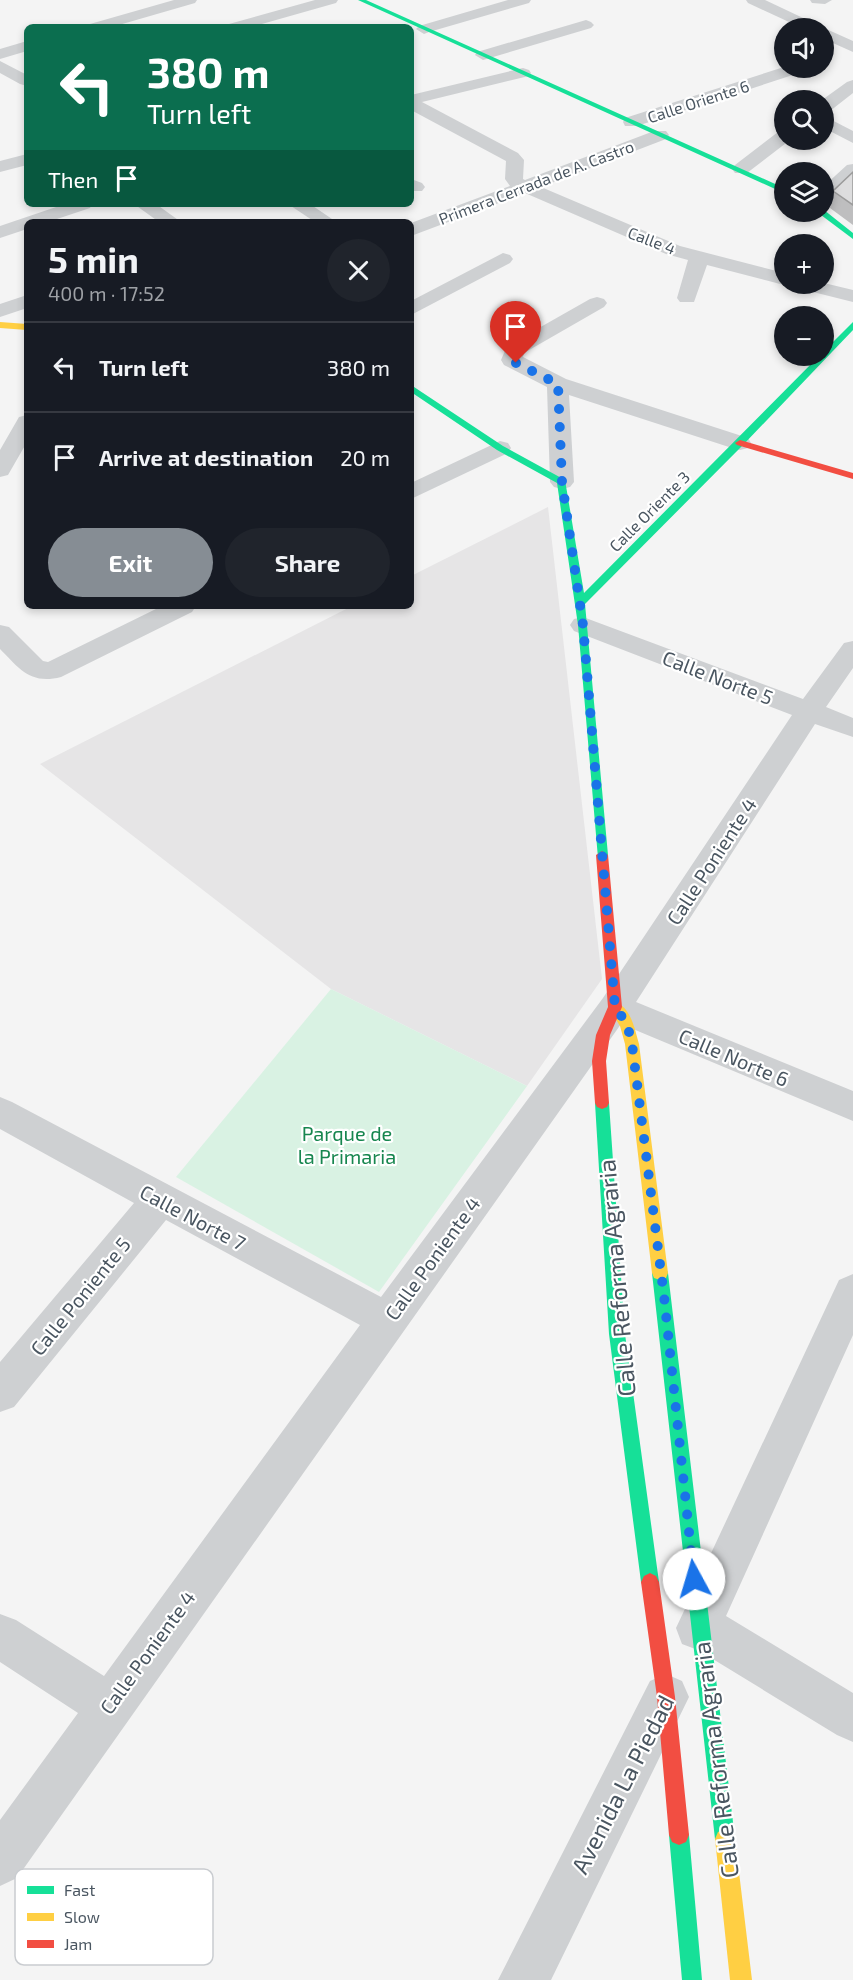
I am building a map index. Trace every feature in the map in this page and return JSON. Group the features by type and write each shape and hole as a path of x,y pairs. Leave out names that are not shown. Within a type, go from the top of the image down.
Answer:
{"main road":[{"path":"361,0 407,24"},
{"path":"414,27 483,55 741,169 774,186"},
{"path":"834,222 853,237"},
{"path":"0,325 24,327"},
{"name":"Calle Oriente 3","path":"582,614 853,325"},
{"path":"414,390 500,448 562,482"},
{"path":"740,443 853,476"},
{"name":"Calle Reforma Agraria","path":"562,482 582,614 615,1007 603,1035 599,1060 617,1334 666,1697 692,1980"},
{"name":"Calle Reforma Agraria","path":"615,1007 627,1024 632,1044 664,1296 741,1980"}],"street":[{"path":"106,24 190,0"},
{"path":"245,24 331,0"},
{"path":"414,25 524,0"},
{"path":"753,0 792,18"},
{"path":"818,0 825,0"},
{"path":"282,14 300,23"},
{"path":"483,55 586,25"},
{"path":"834,39 853,49"},
{"path":"0,54 24,47"},
{"path":"834,56 853,49"},
{"path":"0,66 24,91"},
{"path":"414,100 523,74"},
{"name":"Calle Oriente 6","path":"631,122 774,76"},
{"path":"834,99 853,85"},
{"path":"414,103 512,157 515,160 514,179 525,186"},
{"path":"834,127 853,138"},
{"name":"Primera Cerrada de A. Castro","path":"414,229 660,135"},
{"path":"741,169 774,144"},
{"path":"0,167 24,160"},
{"path":"834,186 853,169"},
{"name":"Calle 4","path":"525,186 638,235 699,256 774,276"},
{"path":"37,219 74,207"},
{"path":"148,207 167,219"},
{"path":"302,207 324,219"},
{"path":"0,232 24,223"},
{"path":"687,298 699,256"},
{"path":"414,307 504,259"},
{"path":"834,291 853,296"},
{"path":"0,311 24,302"},
{"path":"597,303 514,350 512,360 558,384 740,443"},
{"name":"Calle Reforma Agraria","path":"558,384 562,482"},
{"path":"0,422 24,423"},
{"path":"12,463 24,429"},
{"path":"414,491 500,448"},
{"path":"0,633 35,669 51,671 177,609"},
{"name":"Calle Norte 5","path":"582,614 808,712 853,728"},
{"name":"Calle Poniente 4","path":"0,1861 109,1706 615,1007 808,712 853,649"},
{"name":"Calle Norte 6","path":"615,1007 853,1106"},
{"name":"Calle Norte 7","path":"0,1112 387,1320"},
{"name":"Calle Poniente 5","path":"0,1394 160,1199"},
{"name":"Avenida La Piedad","path":"524,1980 700,1626 853,1292"},
{"path":"700,1626 853,1719"},
{"path":"0,1636 109,1706"}],"shaded area":[{"path":"548,507 602,979 527,1086 331,989 40,764 346,609 414,609 414,574"}],"green space":[{"name":"Parque de la Primaria","path":"331,989 527,1086 379,1292 176,1177"}],"building":[{"path":"853,172 853,205 834,190"}],"traffic: fast":[{"path":"361,0 774,186"},
{"path":"834,222 853,237"},
{"path":"580,603 740,443 853,325"},
{"path":"414,390 500,448 562,482 583,625 602,855"},
{"path":"602,1103 617,1334 650,1582"},
{"path":"660,1273 725,1839"},
{"path":"679,1835 692,1980"}],"traffic: slow":[{"path":"0,325 24,327"},
{"path":"615,1007 627,1024 632,1044 660,1273"},
{"path":"725,1839 741,1980"}],"traffic: jam":[{"path":"740,443 853,476"},
{"path":"602,855 615,1007 603,1035 599,1061 602,1103"},
{"path":"650,1582 666,1697 679,1835"}],"route":[{"path":"516,363 558,384 562,482 583,625 610,923 615,1007 627,1024 632,1044 664,1296 694,1579"}]}
